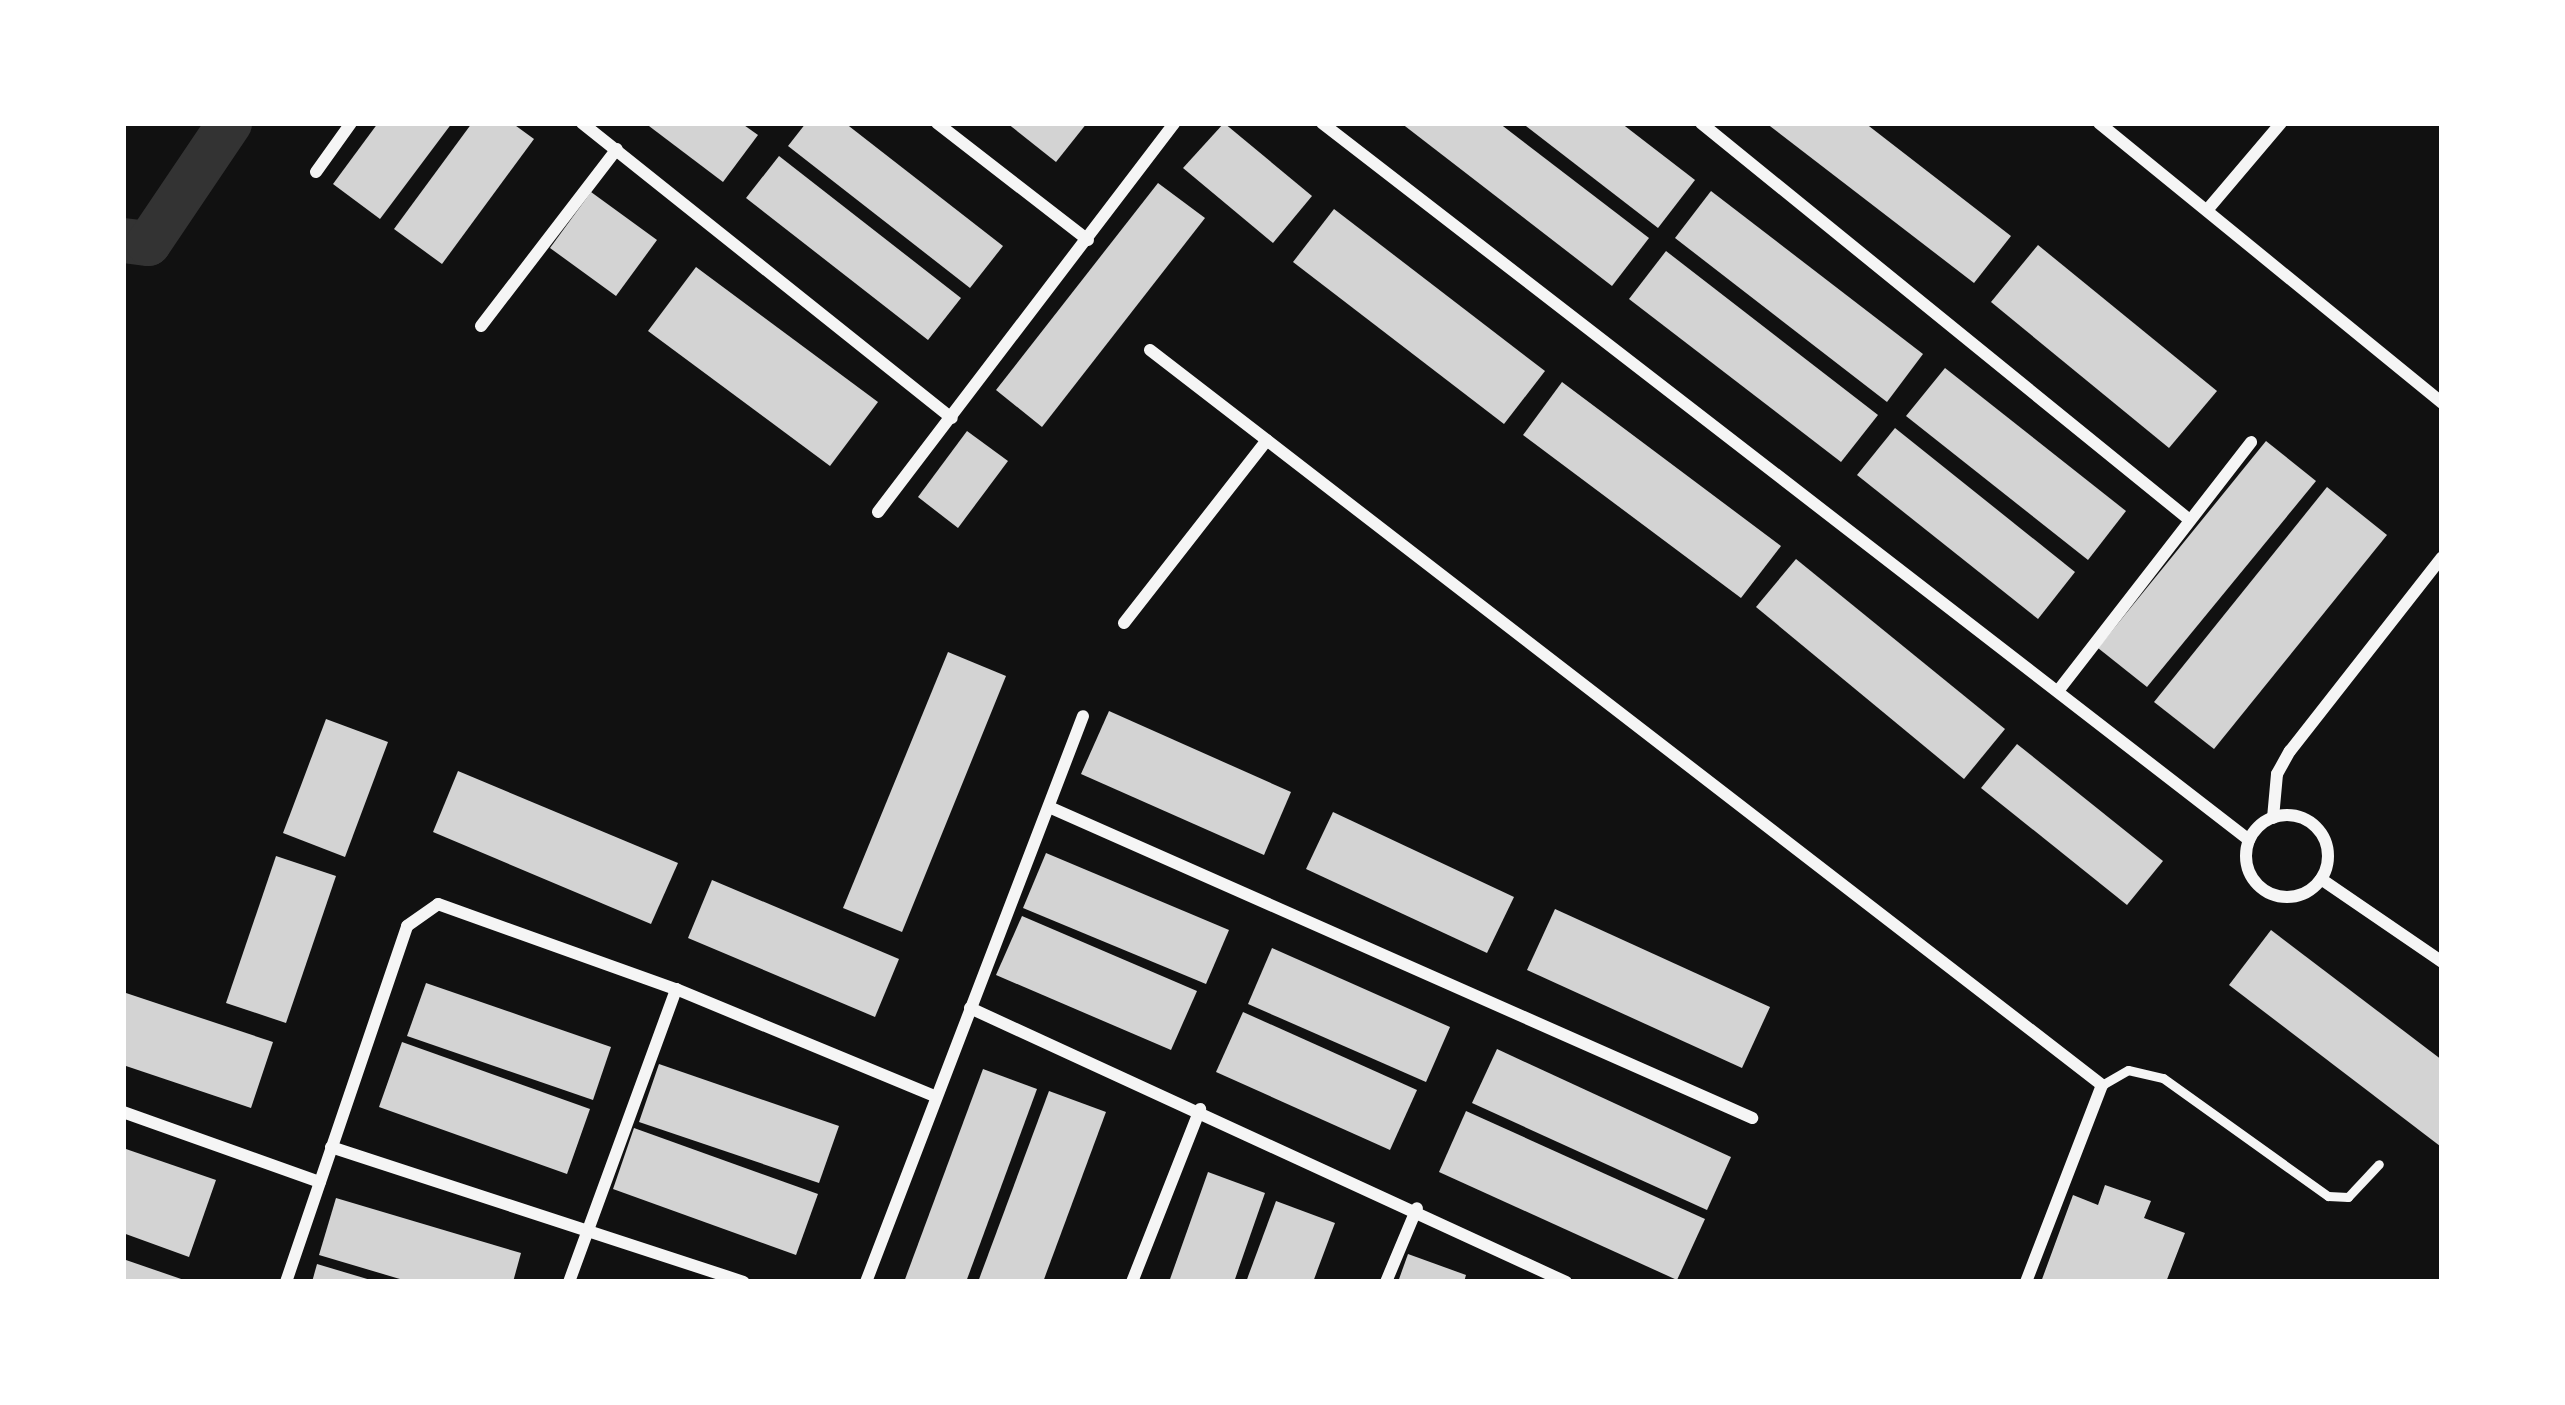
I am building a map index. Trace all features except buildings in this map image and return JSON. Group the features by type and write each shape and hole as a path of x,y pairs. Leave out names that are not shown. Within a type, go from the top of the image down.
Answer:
{"street":[{"path":"316,172 351,123"},
{"path":"582,123 952,418"},
{"path":"937,123 1088,240"},
{"path":"878,512 1174,123"},
{"path":"1322,123 2249,840"},
{"path":"1701,123 2186,517"},
{"path":"1720,137 1731,123"},
{"path":"2099,123 2442,403"},
{"path":"2208,209 2281,123"},
{"path":"482,326 617,149"},
{"path":"1150,350 2102,1085 2026,1282"},
{"path":"1124,623 1267,440"},
{"path":"2058,691 2186,517 2251,442"},
{"path":"2273,818 2277,774 2290,751 2442,557"},
{"path":"866,1282 1083,716"},
{"path":"1048,807 1752,1118"},
{"path":"2294,816 2319,831 2328,862 2321,879 2292,897 2274,895 2248,871 2249,840 2273,818 2294,816"},
{"path":"2321,879 2442,962"},
{"path":"286,1282 407,926 438,904 676,989 934,1096"},
{"path":"569,1282 676,989"},
{"path":"970,1008 1417,1208 1566,1282"},
{"path":"1132,1282 1200,1109"},
{"path":"123,1112 320,1182"},
{"path":"331,1147 743,1282"},
{"path":"1386,1282 1417,1208"}],"lane":[{"path":"2102,1085 2128,1070 2163,1078 2328,1196 2348,1197 2379,1164"}],"waterway":[{"path":"123,240 148,243 229,123"}]}
